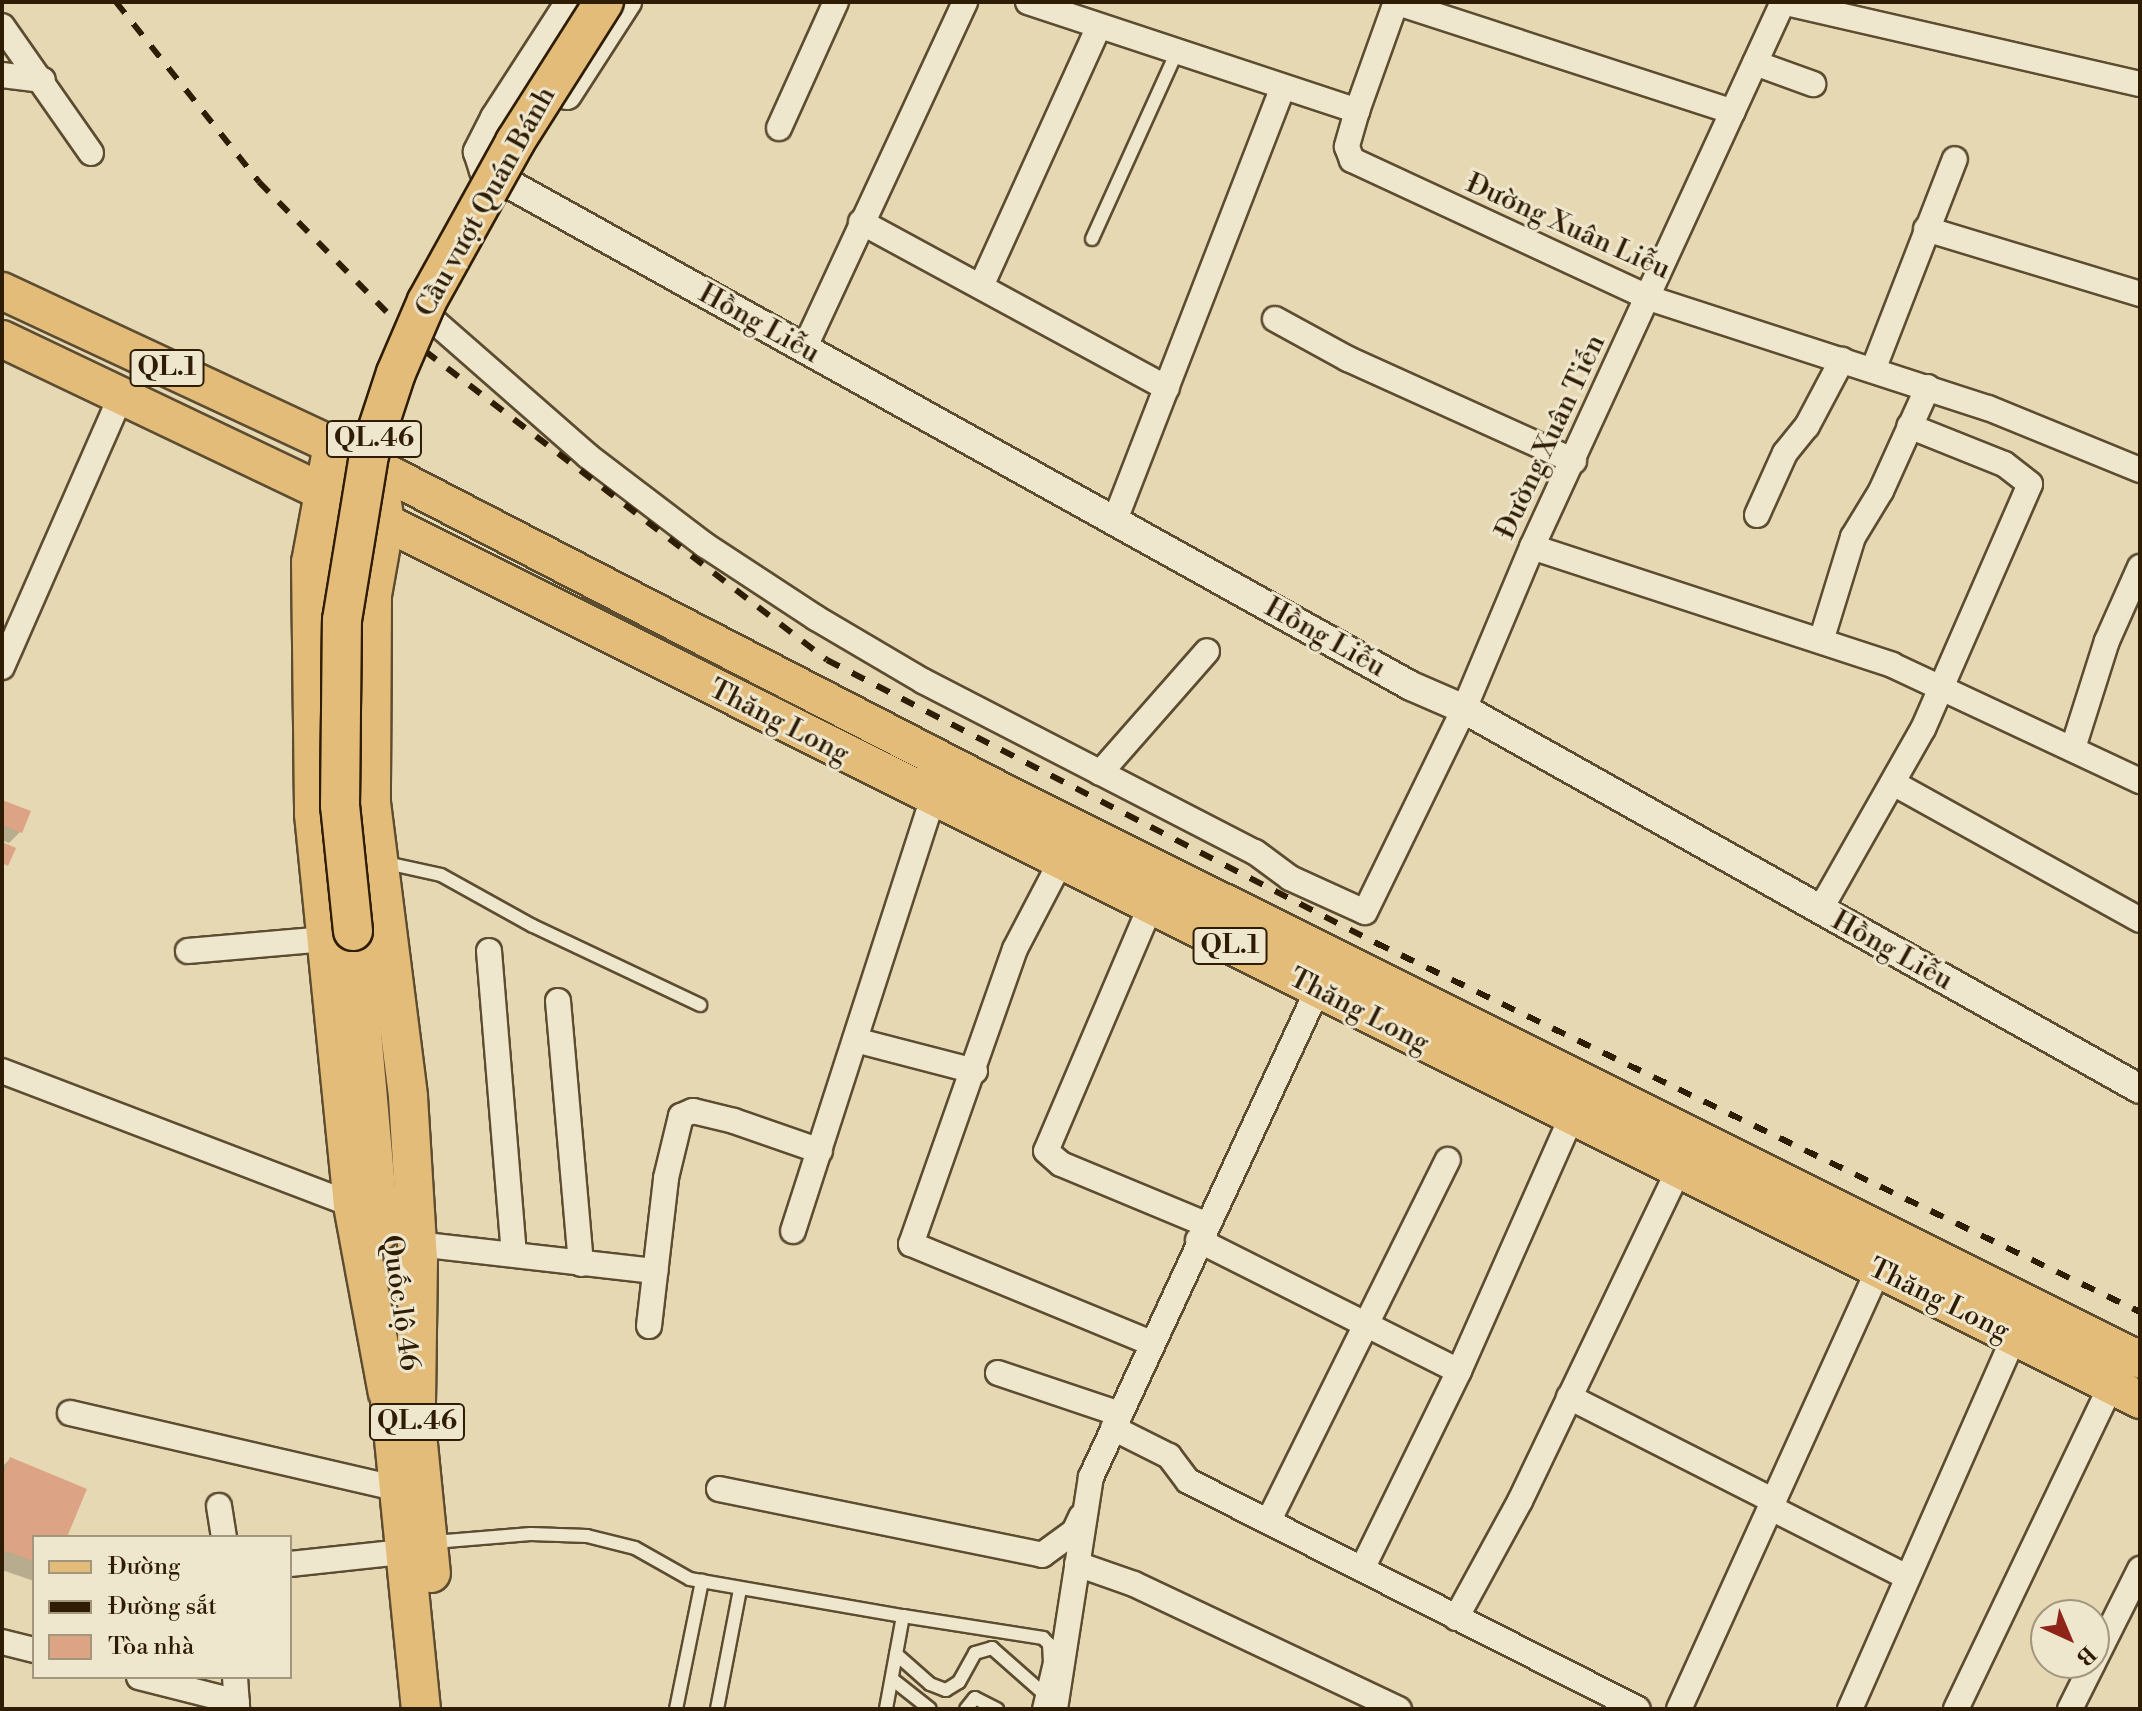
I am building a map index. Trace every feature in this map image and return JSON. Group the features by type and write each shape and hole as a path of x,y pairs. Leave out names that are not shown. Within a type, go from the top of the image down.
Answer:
{"highway":[{"name":"Cầu vượt Quán Bánh","path":"339,935 342,620 369,455 396,373 427,301 507,155 604,2"},
{"path":"333,445 320,493 311,562 314,814 339,935 353,1205 402,1401"},
{"path":"376,467 385,522 372,595 368,712 379,862 408,1097 417,1244 402,1401"},
{"name":"Quốc lộ 46","path":"339,935 375,1136 415,1547 421,1709"},
{"name":"Quốc lộ 46","path":"402,1401 395,1488 415,1547 446,1709"}],"main road":[{"name":"QL.1","path":"2,291 333,445"},
{"name":"QL.1","path":"2,339 320,493"},
{"name":"Thăng Long","path":"333,445 894,737 2140,1360"},
{"name":"Thăng Long","path":"320,493 385,522 932,800 1151,905 1317,991 2125,1393"},
{"path":"1151,905 1167,872"}],"street":[{"name":"Hồng Liễu","path":"570,2 478,152 484,170 1411,686 1464,709 2140,1089"},
{"path":"627,2 511,185 435,322 588,456 746,573 881,658 1100,773 1207,651"},
{"path":"779,128 836,2"},
{"path":"804,349 965,2"},
{"path":"1028,2 1098,28 1357,111"},
{"path":"1395,2 1733,112"},
{"name":"Đường Xuân Liễu","path":"1395,2 1347,147 1352,160 1649,298 1928,387 2140,470"},
{"path":"1782,2 2140,84"},
{"name":"Đường Xuân Tiến","path":"1100,773 1357,911 1368,911 1464,709 1532,547 1649,298 1782,2"},
{"path":"2,26 43,80 91,153"},
{"path":"982,284 1098,28"},
{"path":"544,43 584,69"},
{"path":"1755,63 1813,84"},
{"path":"2,75 43,80"},
{"path":"1115,520 1283,87"},
{"path":"1873,370 1955,159"},
{"path":"861,222 982,284 1167,388"},
{"path":"1926,229 2140,294"},
{"path":"1275,319 1348,359 1574,461"},
{"path":"1757,515 1785,453 1807,426 1842,360"},
{"path":"1821,641 1853,537 1881,491 1928,387"},
{"path":"2,667 13,620 121,396"},
{"path":"1820,910 1893,783 1943,686 2030,484 2004,464 1909,426"},
{"path":"1532,547 1821,641 1943,686 2140,781"},
{"path":"2073,748 2107,641 2140,567"},
{"path":"1893,783 2140,920"},
{"path":"793,1231 932,800"},
{"path":"1061,861 1015,949 912,1248 1151,1343"},
{"path":"1151,905 1046,1151 1061,1164 1201,1232 1367,1326 1459,1371"},
{"path":"188,951 339,935"},
{"path":"489,951 514,1253"},
{"path":"1053,1705 1091,1477 1201,1232 1317,991"},
{"path":"558,1001 581,1264"},
{"path":"855,1040 975,1071"},
{"path":"2,1071 353,1205"},
{"path":"649,1326 666,1178 681,1116 693,1111 734,1121 820,1151"},
{"path":"1362,1569 1459,1371 1571,1118"},
{"path":"1269,1520 1448,1160"},
{"path":"1456,1618 1498,1545 1678,1171"},
{"path":"417,1244 655,1271"},
{"path":"1679,1709 1878,1271"},
{"path":"1850,1709 2014,1337"},
{"path":"998,1373 1116,1421 1169,1456 1188,1481 1638,1709"},
{"path":"1956,1709 2125,1393"},
{"path":"1569,1397 1907,1577"},
{"path":"70,1413 395,1488"},
{"path":"719,1489 1042,1555 1074,1532 1086,1508"},
{"path":"219,1506 224,1535"},
{"path":"292,1564 415,1547"},
{"path":"1077,1564 1134,1584 1399,1709"},
{"path":"2110,1630 2140,1569"},
{"path":"2,1642 32,1650"},
{"path":"146,1679 237,1706 235,1679"},
{"path":"2070,1709 2085,1679"}],"lane":[{"path":"1092,239 1177,52"},
{"path":"379,862 441,875 533,926 700,1005"},
{"path":"415,1547 531,1534 587,1536 635,1548 702,1581 740,1590 1043,1638 1050,1650 1053,1705"},
{"path":"676,1709 702,1581"},
{"path":"717,1709 740,1590"},
{"path":"890,1707 903,1616"},
{"path":"896,1654 930,1684 946,1690 959,1682 975,1653 992,1648 1053,1705"},
{"path":"892,1679 930,1709"},
{"path":"966,1709 975,1698 997,1709"}],"building":[{"path":"2,800 31,811 22,833 2,825"},
{"path":"2,842 16,848 8,866 2,863"},
{"path":"10,1457 87,1489 68,1535 32,1535 32,1560 2,1550 2,1477"}],"railway":[{"path":"116,2 259,182 425,351 827,660 1376,943 2140,1312"}]}
